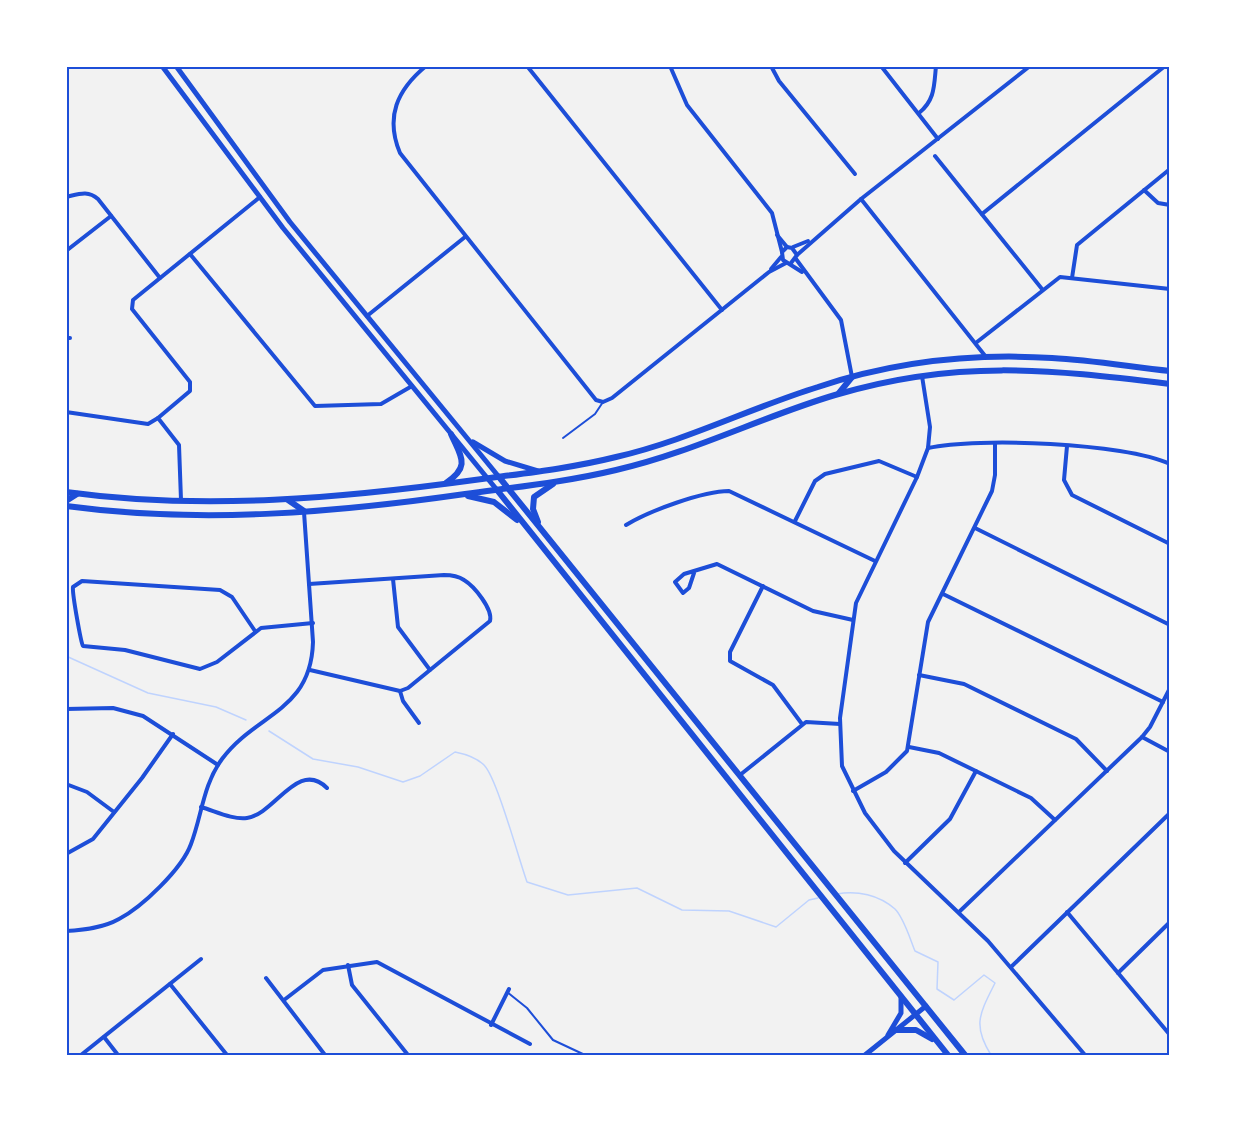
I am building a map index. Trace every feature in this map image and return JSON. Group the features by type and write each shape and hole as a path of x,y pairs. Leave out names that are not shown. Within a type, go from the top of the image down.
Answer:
{"highway":[{"path":"987,357 996,365 1009,368"},
{"path":"976,369 987,357"},
{"path":"66,492 242,502 443,485 540,471 600,461 663,444 797,394 852,377 926,362 987,357 1053,358 1170,371"},
{"path":"66,506 189,516 304,512 419,502 559,482 658,459 837,394 922,375 976,369 1048,369 1170,384"},
{"path":"852,377 868,386"},
{"path":"837,394 852,377"},
{"path":"443,485 458,474 462,465 451,434"},
{"path":"499,477 965,1055"},
{"path":"540,528 533,509 534,497 559,482"},
{"path":"497,490 948,1055"},
{"path":"66,501 77,494"},
{"path":"462,495 494,502 530,532"},
{"path":"304,512 316,497"},
{"path":"287,500 304,512"},
{"path":"591,609 600,602"},
{"path":"730,782 740,775"},
{"path":"896,1030 916,1030 938,1042"}],"main road":[{"path":"176,66 269,192 499,477"},
{"path":"163,68 359,322 497,490"},
{"path":"204,103 207,124"},
{"path":"261,197 269,192"},
{"path":"359,322 367,316"},
{"path":"412,386 420,379"},
{"path":"467,437 505,461 540,471"},
{"path":"886,1038 901,1013 901,994"},
{"path":"865,1055 926,1006"}],"street":[{"path":"426,66 407,82 398,98 392,119 394,136 405,162 590,393 605,401 769,272 797,257 810,240 1030,66"},
{"path":"527,66 722,310"},
{"path":"670,66 676,85 687,105 772,213 782,255 788,263 805,274"},
{"path":"771,66 779,81 855,174"},
{"path":"881,66 938,139"},
{"path":"919,113 929,105 933,97 936,66"},
{"path":"981,214 1165,66"},
{"path":"935,156 1042,289"},
{"path":"1072,278 1077,245 1170,169"},
{"path":"1144,190 1158,203 1170,205"},
{"path":"66,197 92,194 160,278"},
{"path":"66,412 148,424 190,391 190,382 132,309 133,300 261,197"},
{"path":"861,199 987,357"},
{"path":"66,251 111,216"},
{"path":"777,234 797,257 805,274 841,320 852,377"},
{"path":"367,316 465,237"},
{"path":"769,272 790,248 810,240"},
{"path":"190,254 315,406 381,404 412,386"},
{"path":"977,342 1056,279 1072,278 1170,289"},
{"path":"922,375 930,427 928,448 917,477 860,592 853,620 840,724 842,766 865,813 905,863 958,912 1011,967 1085,1055"},
{"path":"158,418 179,445 181,500"},
{"path":"928,448 995,443 1067,446 1131,452 1170,464"},
{"path":"853,791 886,772 904,756 909,747 925,631 992,491 995,475 995,443"},
{"path":"1067,446 1065,480 1072,495 1170,544"},
{"path":"795,521 815,481 831,471 879,461 917,477"},
{"path":"626,525 643,514 723,491 736,492 875,561"},
{"path":"66,931 88,930 119,919 170,878 190,846 208,782 218,765 237,743 288,703 310,670 313,623 304,512"},
{"path":"975,528 1170,624"},
{"path":"694,573 689,588 683,592 679,591 675,582 684,574 694,573 706,566 717,564 821,614 853,620"},
{"path":"309,585 440,575 459,577 468,582 491,612 492,617 487,624 408,688 400,691 310,670"},
{"path":"393,579 398,627 430,670"},
{"path":"255,631 233,598 223,591 80,581 72,590 79,616 79,639 83,646 125,650 200,669 217,662 255,631 267,626 313,623"},
{"path":"763,586 730,652 730,661 773,685 802,724"},
{"path":"943,594 1163,702"},
{"path":"919,675 964,684 1076,739 1107,771"},
{"path":"958,912 1142,737 1170,688"},
{"path":"400,691 403,701 419,723"},
{"path":"66,709 118,709 150,719 218,765"},
{"path":"740,775 802,724 811,721 840,724"},
{"path":"66,854 93,839 142,778 173,734"},
{"path":"1142,737 1170,753"},
{"path":"909,747 932,750 1031,798 1055,820"},
{"path":"905,863 950,819 976,771"},
{"path":"201,807 248,818 258,814 303,780 315,779 327,788"},
{"path":"66,784 87,792 114,812"},
{"path":"1011,967 1170,813"},
{"path":"1067,912 1170,1035"},
{"path":"1118,972 1170,922"},
{"path":"81,1055 201,959"},
{"path":"284,1000 320,972 372,962 382,964 530,1044"},
{"path":"348,965 352,985 408,1055"},
{"path":"266,978 325,1055"},
{"path":"170,984 227,1055"},
{"path":"491,1024 508,991"},
{"path":"104,1038 118,1055"}],"lane":[{"path":"563,438 595,414 605,401"},
{"path":"508,991 527,1008 553,1040 585,1055"}],"waterway":[{"path":"66,656 148,693 216,707 246,720"},
{"path":"269,731 313,759 358,767 403,782 420,776 455,752 474,758 484,765 495,786 527,882 568,895 637,888 682,910 729,911 776,927 809,900 818,898"},
{"path":"837,894 868,895 882,900 895,909 904,923 915,951 938,962 937,989 954,1000 984,975 995,983 980,1019 981,1035 991,1055"}]}
